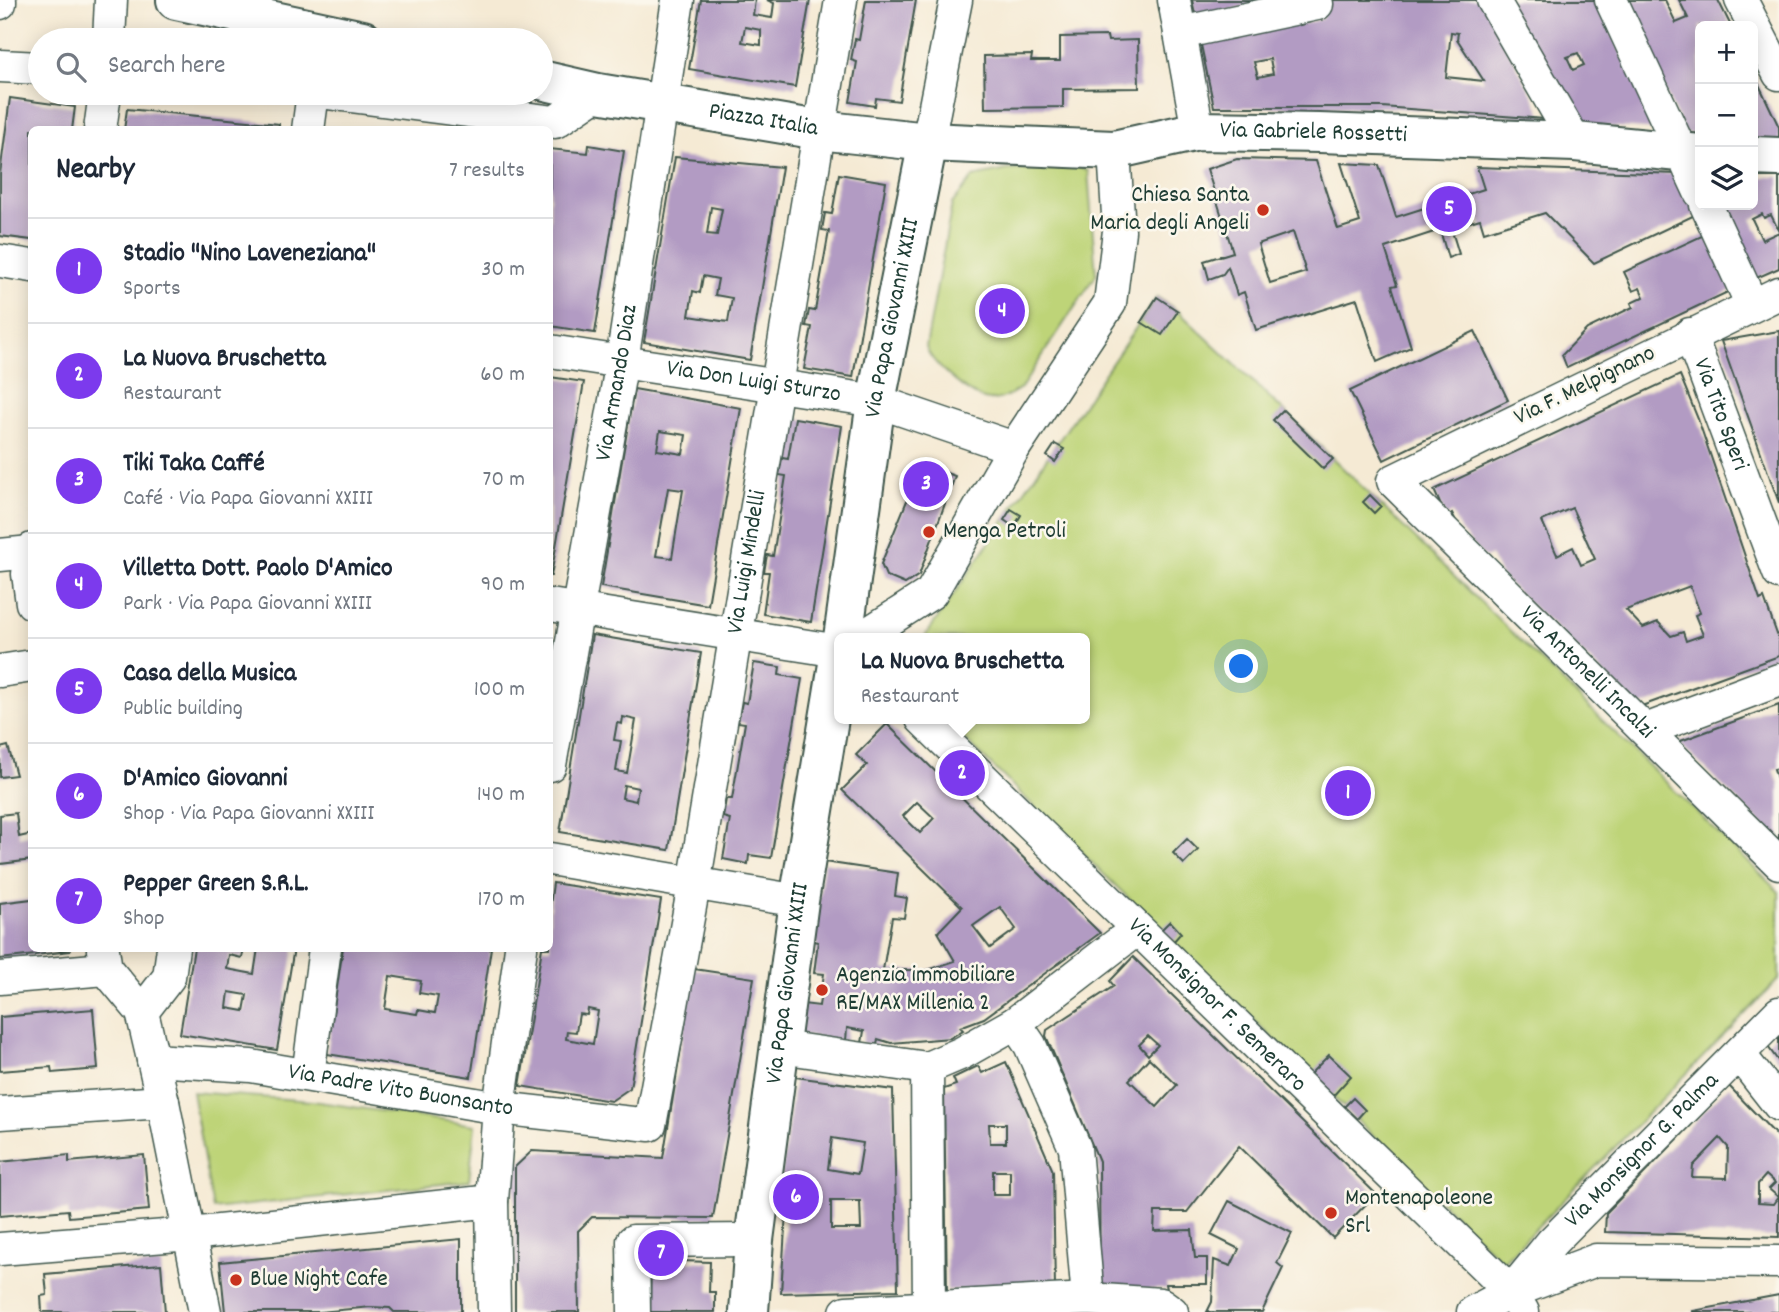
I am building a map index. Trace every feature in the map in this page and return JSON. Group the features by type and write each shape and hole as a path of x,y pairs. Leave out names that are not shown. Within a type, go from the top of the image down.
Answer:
{"street":[{"path":"110,28 111,0"},
{"path":"176,0 307,28"},
{"name":"Via Armando Diaz","path":"553,729 563,608 622,360 678,0"},
{"name":"Via Luigi Mindelli","path":"650,1125 694,885 841,0"},
{"name":"Via Papa Giovanni XXIII","path":"843,633 876,401 956,0"},
{"path":"1174,0 1198,131"},
{"path":"1493,0 1574,142"},
{"path":"1611,0 1691,154"},
{"path":"1741,0 1767,22 1779,74"},
{"path":"1180,33 1317,4"},
{"path":"0,66 28,67"},
{"name":"Piazza Italia","path":"553,83 661,105 819,130 928,142"},
{"path":"421,105 555,122 598,93"},
{"path":"101,126 103,105"},
{"path":"309,126 311,105"},
{"name":"Via Gabriele Rossetti","path":"928,142 1114,150 1198,131 1574,142 1691,154"},
{"path":"869,633 931,593 1014,448 1110,303 1119,231 1114,150"},
{"path":"1758,156 1779,157"},
{"path":"1709,210 1766,299"},
{"path":"0,261 28,265"},
{"name":"Via F. Melpignano","path":"1393,481 1689,334 1766,299"},
{"name":"Via Tito Speri","path":"1689,334 1779,573"},
{"name":"Via Don Luigi Sturzo","path":"553,351 876,401 1014,448"},
{"name":"Via Antonelli Incalzi","path":"1393,481 1779,863"},
{"path":"21,552 28,574"},
{"path":"563,608 834,650"},
{"path":"0,671 28,667"},
{"path":"1646,730 1779,680"},
{"name":"Via Papa Giovanni XXIII","path":"749,1312 754,1240 799,901 834,688"},
{"name":"Via Monsignor F. Semeraro","path":"927,724 1517,1302"},
{"path":"553,860 799,901"},
{"path":"780,1047 927,1068 962,1053 1015,1023 1137,929"},
{"path":"142,1012 169,977 172,952"},
{"path":"308,1075 324,952"},
{"path":"494,1312 492,1200 499,1108 520,952"},
{"path":"0,978 104,959 142,1012 191,1234 205,1312"},
{"name":"Via Monsignor G. Palma","path":"1517,1302 1552,1242 1779,1013"},
{"path":"1015,1023 1030,1045 1075,1149 1087,1299"},
{"path":"1739,1054 1779,1105"},
{"name":"Via Padre Vito Buonsanto","path":"153,1060 251,1066 499,1108 650,1125"},
{"path":"927,1068 929,1307"},
{"path":"0,1113 163,1102"},
{"path":"0,1249 191,1234 492,1200"},
{"path":"634,1312 633,1241 754,1240"},
{"name":"Via Monsignor G. Palma","path":"1474,1312 1517,1302 1596,1260 1779,1262"},
{"path":"865,1311 1087,1299 1161,1304 1172,1312"}],"green space":[{"path":"1075,166 1088,171 1096,275 1021,388 999,399 984,399 950,377 926,347 952,204 973,177 1007,170"},
{"path":"1157,297 1178,311 1283,410 1779,892 1779,979 1503,1262 949,724 1090,724 1090,633 927,633"},
{"path":"192,1092 312,1101 475,1125 469,1181 213,1209"}],"building":[{"path":"701,0 755,0 753,15 772,18 774,3 767,0 810,0 795,87 689,69","holes":["745,27 761,30 761,45 742,42"]},
{"path":"866,0 916,0 899,101 876,98 875,106 850,102 857,62 851,60 855,39 859,40"},
{"path":"1192,0 1272,0 1196,18"},
{"path":"1329,0 1481,0 1545,119 1382,107 1214,107 1200,40 1298,21 1300,25 1322,19","holes":["1451,32 1458,33 1457,39 1484,81 1446,77","1270,59 1273,74 1258,77 1254,62"]},
{"path":"1507,0 1596,0 1658,130 1574,124","holes":["1578,53 1584,65 1573,70 1567,57"]},
{"path":"1622,0 1665,0 1676,23 1688,18 1679,0 1718,0 1728,21 1695,21 1695,134 1685,133"},
{"path":"1107,36 1108,41 1138,40 1139,88 1063,89 1063,107 985,108 984,56 1032,55 1031,61 1060,61 1060,37"},
{"path":"1758,83 1779,127 1779,141 1758,139"},
{"path":"10,98 28,100 28,105 75,107 73,126 28,126 28,240 0,236 0,174"},
{"path":"127,109 279,124 279,126 125,126"},
{"path":"589,145 624,151 595,333 553,326 553,149 588,153"},
{"path":"675,157 782,167 750,360 644,342","holes":["711,207 722,209 717,235 707,234","703,276 718,279 715,295 732,298 728,322 689,316 693,291 700,293"]},
{"path":"1237,159 1316,161 1338,229 1360,222 1341,163 1379,165 1396,217 1484,189 1477,167 1678,174 1697,214 1594,263 1545,213 1484,232 1480,219 1451,228 1459,254 1448,258 1440,230 1385,248 1397,285 1392,286 1411,347 1377,362 1357,299 1256,330 1244,292 1237,295 1228,267 1223,274 1209,279 1204,261 1233,252 1207,169","holes":["1293,232 1306,272 1270,283 1258,244"]},
{"path":"839,174 886,182 853,377 804,369 812,327 806,326 809,310 815,311 829,231 822,230 825,213 832,214"},
{"path":"1758,177 1779,177 1779,231 1771,215 1764,218 1762,214 1752,219 1762,240 1779,232 1779,268 1752,280 1719,210 1758,210"},
{"path":"1706,234 1732,290 1567,368 1562,355 1587,329 1633,307 1631,303 1644,297 1640,288 1633,291 1624,272"},
{"path":"1157,297 1178,311 1162,335 1141,322"},
{"path":"1475,331 1508,400 1384,460 1350,391"},
{"path":"1779,331 1779,503 1721,341"},
{"path":"1680,375 1698,419 1760,600 1764,598 1779,640 1779,656 1639,707 1500,575 1491,555 1485,558 1461,531 1452,513 1446,517 1434,490","holes":["1572,508 1595,559 1581,565 1573,547 1557,555 1542,521","1690,586 1700,613 1695,615 1703,635 1686,641 1683,632 1671,636 1658,622 1643,628 1626,610"]},
{"path":"553,377 584,382 553,564"},
{"path":"634,389 741,408 708,605 601,587","holes":["660,431 686,435 683,454 657,450","668,488 683,490 672,558 656,556"]},
{"path":"1283,410 1333,459 1323,469 1273,420"},
{"path":"795,418 842,426 811,622 763,614 769,572 764,572 767,555 773,556 786,476 779,475 782,458 788,459"},
{"path":"1055,444 1064,449 1055,462 1047,456"},
{"path":"922,464 955,476 919,575 905,584 886,576 881,564"},
{"path":"1370,495 1381,506 1374,513 1363,502"},
{"path":"1011,509 1021,515 1014,527 1004,520"},
{"path":"592,635 701,653 669,850 560,832","holes":["623,717 636,720 627,773 616,771 621,741 614,740 617,723 622,724","624,785 638,788 636,801 622,798"]},
{"path":"754,663 780,667 779,675 802,679 771,858 749,855 748,864 723,859 730,819 723,817 726,799 732,799 745,723 738,722 742,702 747,703"},
{"path":"1779,705 1779,768 1774,769 1779,785 1779,841 1678,742"},
{"path":"887,724 1100,933 984,1018 960,1027 963,1030 950,1038 891,1043 878,1039 877,1045 862,1043 864,1031 847,1028 846,1041 799,1034 803,1004 819,1006 824,974 814,973 818,942 813,941 824,862 898,873 895,896 907,898 904,918 892,917 883,970 928,970 955,961 938,932 962,907 842,790 867,765 856,755","holes":["917,802 934,818 920,833 903,816","1000,907 1016,929 990,948 973,926"]},
{"path":"8,746 16,775 0,777 0,748"},
{"path":"16,813 19,837 28,835 28,860 0,864 0,815"},
{"path":"1187,839 1198,850 1184,864 1173,853"},
{"path":"553,883 661,900 630,1088 611,1101 520,1086 541,952 553,952","holes":["588,1009 598,1011 593,1044 566,1039 567,1031 576,1032 579,1014 587,1015"]},
{"path":"28,900 28,952 62,952 0,959 0,903"},
{"path":"1170,921 1181,933 1173,942 1161,930"},
{"path":"193,952 243,952 242,958 229,955 227,969 254,974 257,952 293,952 277,1050 180,1034","holes":["229,992 247,995 244,1011 227,1008"]},
{"path":"342,952 490,952 471,1077 327,1054","holes":["390,976 421,981 419,993 438,996 435,1013 418,1010 417,1014 385,1009"]},
{"path":"1133,957 1376,1194 1333,1238 1239,1146 1187,1212 1155,1212 1154,1231 1192,1230 1195,1258 1207,1258 1207,1284 1166,1284 1167,1289 1100,1290 1099,1161 1046,1036 1047,1030 1114,986 1110,981","holes":["1148,1036 1158,1045 1148,1055 1139,1045","1149,1058 1177,1085 1157,1107 1129,1080"]},
{"path":"694,969 754,978 713,1218 592,1217 578,1231 579,1312 515,1312 515,1167 532,1151 663,1158"},
{"path":"93,1009 98,1069 52,1073 51,1067 0,1071 0,1017"},
{"path":"1779,1031 1779,1062 1766,1044"},
{"path":"1329,1055 1351,1076 1332,1097 1309,1075"},
{"path":"1006,1062 1053,1171 1055,1289 947,1290 944,1089 956,1085 953,1078 978,1066 982,1073","holes":["989,1124 1006,1124 1006,1143 990,1143","993,1171 1010,1171 1010,1195 993,1195"]},
{"path":"795,1077 893,1090 898,1290 781,1293 788,1180 781,1180","holes":["832,1138 863,1143 858,1174 828,1169","831,1201 860,1201 861,1229 831,1229"]},
{"path":"1729,1086 1779,1138 1779,1237 1605,1232 1606,1213","holes":["1720,1138 1728,1147 1727,1178 1692,1177 1693,1166","1766,1175 1775,1183 1769,1189 1778,1197 1773,1204 1758,1203 1758,1184"]},
{"path":"1353,1098 1365,1110 1356,1120 1343,1108"},
{"path":"69,1155 69,1162 144,1155 149,1210 69,1217 68,1210 0,1216 0,1162"},
{"path":"1229,1201 1292,1233 1277,1263 1283,1268 1262,1312 1207,1312 1212,1302 1214,1260 1231,1266 1239,1249 1211,1235"},
{"path":"461,1239 461,1312 394,1312 390,1308 371,1307 320,1312 225,1312 220,1262"},
{"path":"651,1260 710,1262 709,1292 715,1292 715,1312 650,1312"},
{"path":"161,1264 165,1312 42,1312 41,1296 47,1295 45,1274"},
{"path":"1779,1295 1779,1312 1693,1312 1693,1311"}],"place":[{"name":"Casa della Musica","path":"1449,209"},
{"name":"Chiesa Santa Maria degli Angeli","path":"1263,210"},
{"name":"Villetta Dott. Paolo D'Amico","path":"1002,311"},
{"name":"Tiki Taka Caffé","path":"926,484"},
{"name":"Menga Petroli","path":"929,532"},
{"name":"La Nuova Bruschetta","path":"962,773"},
{"name":"Stadio \"Nino Laveneziana\"","path":"1348,793"},
{"name":"Agenzia immobiliare RE/MAX Millenia 2","path":"822,990"},
{"name":"D'Amico Giovanni","path":"796,1197"},
{"name":"Montenapoleone Srl","path":"1331,1213"},
{"name":"Pepper Green S.R.L.","path":"661,1253"},
{"name":"Blue Night Cafe","path":"236,1280"}]}
